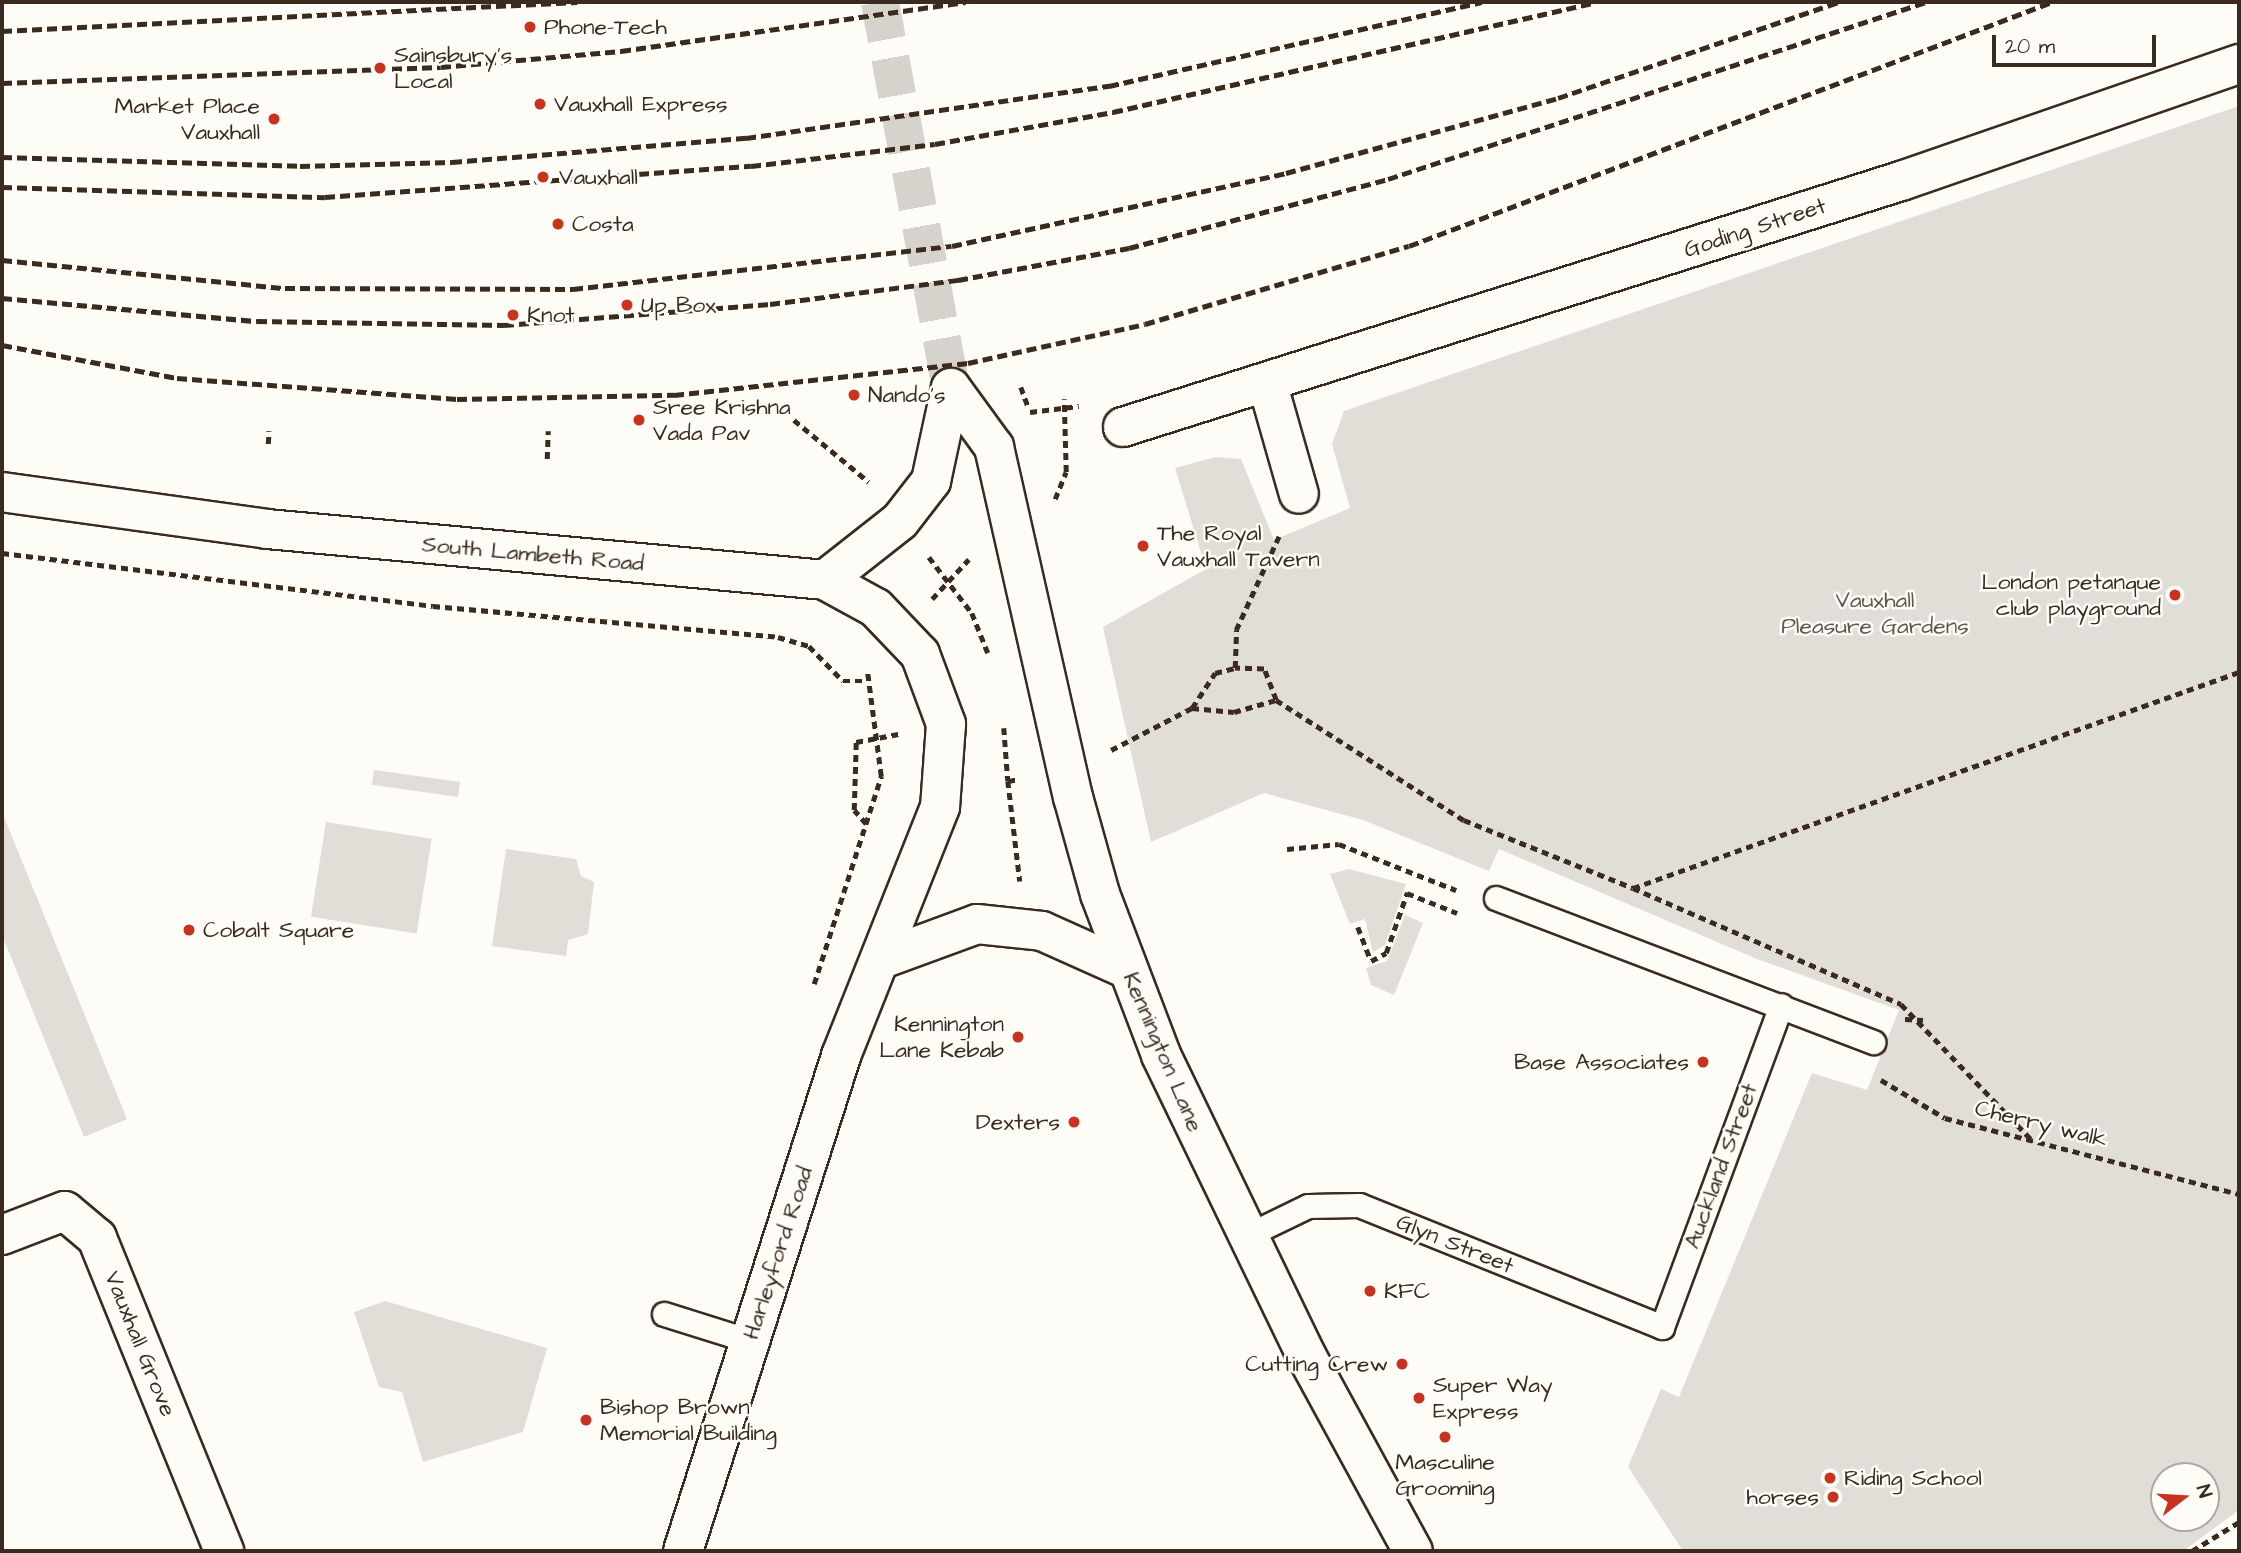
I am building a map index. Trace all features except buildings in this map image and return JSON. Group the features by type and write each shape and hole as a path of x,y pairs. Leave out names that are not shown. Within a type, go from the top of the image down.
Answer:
{"main road":[{"name":"Goding Street","path":"1123,428 1901,181 2239,64"},
{"path":"1267,382 1299,494"},
{"name":"Kennington Lane","path":"825,580 900,521 931,481 950,388 995,447 1064,767 1127,969 1246,1236 1413,1551"},
{"name":"South Lambeth Road","path":"2,492 267,529 825,580"},
{"name":"Harleyford Road","path":"683,1551 841,1056 940,807 946,724 920,654 876,608 825,580"},
{"path":"882,958 951,928 977,923 1042,931 1127,969"},
{"name":"Vauxhall Grove","path":"2,1235 65,1211 97,1238 225,1551"}],"lane":[{"path":"1496,898 1873,1042"},
{"name":"Auckland Street","path":"1662,1327 1781,1005"},
{"name":"Glyn Street","path":"1246,1236 1308,1206 1359,1205 1662,1327"},
{"path":"664,1314 750,1341"}],"path":[{"path":"1044,498 1055,499 1062,489 1064,399"},
{"path":"1030,412 1065,406"},
{"path":"794,420 870,484"},
{"path":"268,444 269,431"},
{"path":"547,458 548,431"},
{"path":"1235,668 1236,630 1299,494"},
{"path":"2,553 419,604 778,637 808,646 843,681 865,681 879,738 881,776 866,824 854,810 856,742 879,738"},
{"path":"932,600 974,553"},
{"path":"948,582 972,613 992,665"},
{"path":"1109,751 1192,708 1215,673 1235,668 1264,669 1276,699 1464,820 1633,888 1901,1004 2032,1139"},
{"path":"1633,888 2239,672"},
{"path":"1192,708 1234,712 1276,699"},
{"path":"1003,714 1021,896"},
{"path":"1008,781 1027,777"},
{"path":"1286,849 1339,844 1480,901 1496,898"},
{"path":"1358,927 1371,961 1385,953 1408,893 1471,919"},
{"name":"Cherry walk","path":"1873,1042 1882,1085 1945,1118 2239,1194"},
{"path":"2192,1551 2239,1522"}],"green space":[{"name":"Vauxhall Pleasure Gardens","path":"2239,106 2239,1510 2220,1524 2220,1462 2150,1462 2150,1532 2209,1532 2183,1551 1683,1551 1628,1467 1661,1389 1679,1397 1812,1073 1867,1090 1899,1010 1757,959 1499,849 1489,871 1363,820 1264,793 1151,842 1103,627 1206,569 1175,468 1216,457 1241,459 1274,540 1350,508 1332,444 1344,411"},
{"path":"374,770 460,782 458,797 372,785"},
{"path":"2,812 127,1119 84,1137 2,935"},
{"path":"326,822 432,839 417,934 311,917"},
{"path":"506,849 576,859 581,876 594,882 588,934 568,940 566,956 492,946"},
{"path":"1349,869 1406,884 1385,945 1373,952 1365,919 1350,924 1330,874"},
{"path":"1405,915 1423,923 1394,995 1371,985 1366,968 1387,961"},
{"path":"385,1301 547,1348 523,1432 423,1462 402,1392 379,1387 354,1312"}],"tunnel":[{"path":"880,2 951,388"}],"railway":[{"path":"2,31 577,2"},
{"path":"2,83 441,67 621,51 966,2"},
{"path":"2,157 300,166 452,162 746,138 1109,86 1482,2"},
{"path":"2,187 325,197 751,166 935,144 1113,112 1596,2"},
{"path":"2,260 285,288 573,289 952,246 1286,173 1558,98 1839,2"},
{"path":"2,298 257,321 504,325 770,304 958,280 1129,248 1388,179 1926,2"},
{"path":"2,345 177,378 457,399 674,395 968,363 1145,324 1409,246 2052,2"}],"place":[{"name":"Phone-Tech","path":"530,27"},
{"name":"Sainsbury's Local","path":"380,68"},
{"name":"Vauxhall Express","path":"540,104"},
{"name":"Market Place Vauxhall","path":"274,119"},
{"name":"Vauxhall","path":"543,177"},
{"name":"Costa","path":"558,224"},
{"name":"Up Box","path":"627,305"},
{"name":"Knot","path":"513,315"},
{"name":"Nando's","path":"854,395"},
{"name":"Sree Krishna Vada Pav","path":"639,420"},
{"name":"The Royal Vauxhall Tavern","path":"1143,546"},
{"name":"London petanque club playground","path":"2175,595"},
{"name":"Cobalt Square","path":"189,930"},
{"name":"Kennington Lane Kebab","path":"1018,1037"},
{"name":"Base Associates","path":"1703,1062"},
{"name":"Dexters","path":"1074,1122"},
{"name":"KFC","path":"1370,1291"},
{"name":"Cutting Crew","path":"1402,1364"},
{"name":"Super Way Express","path":"1419,1398"},
{"name":"Bishop Brown Memorial Building","path":"586,1420"},
{"name":"Masculine Grooming","path":"1445,1437"},
{"name":"Riding School","path":"1830,1478"},
{"name":"horses","path":"1833,1497"}]}
